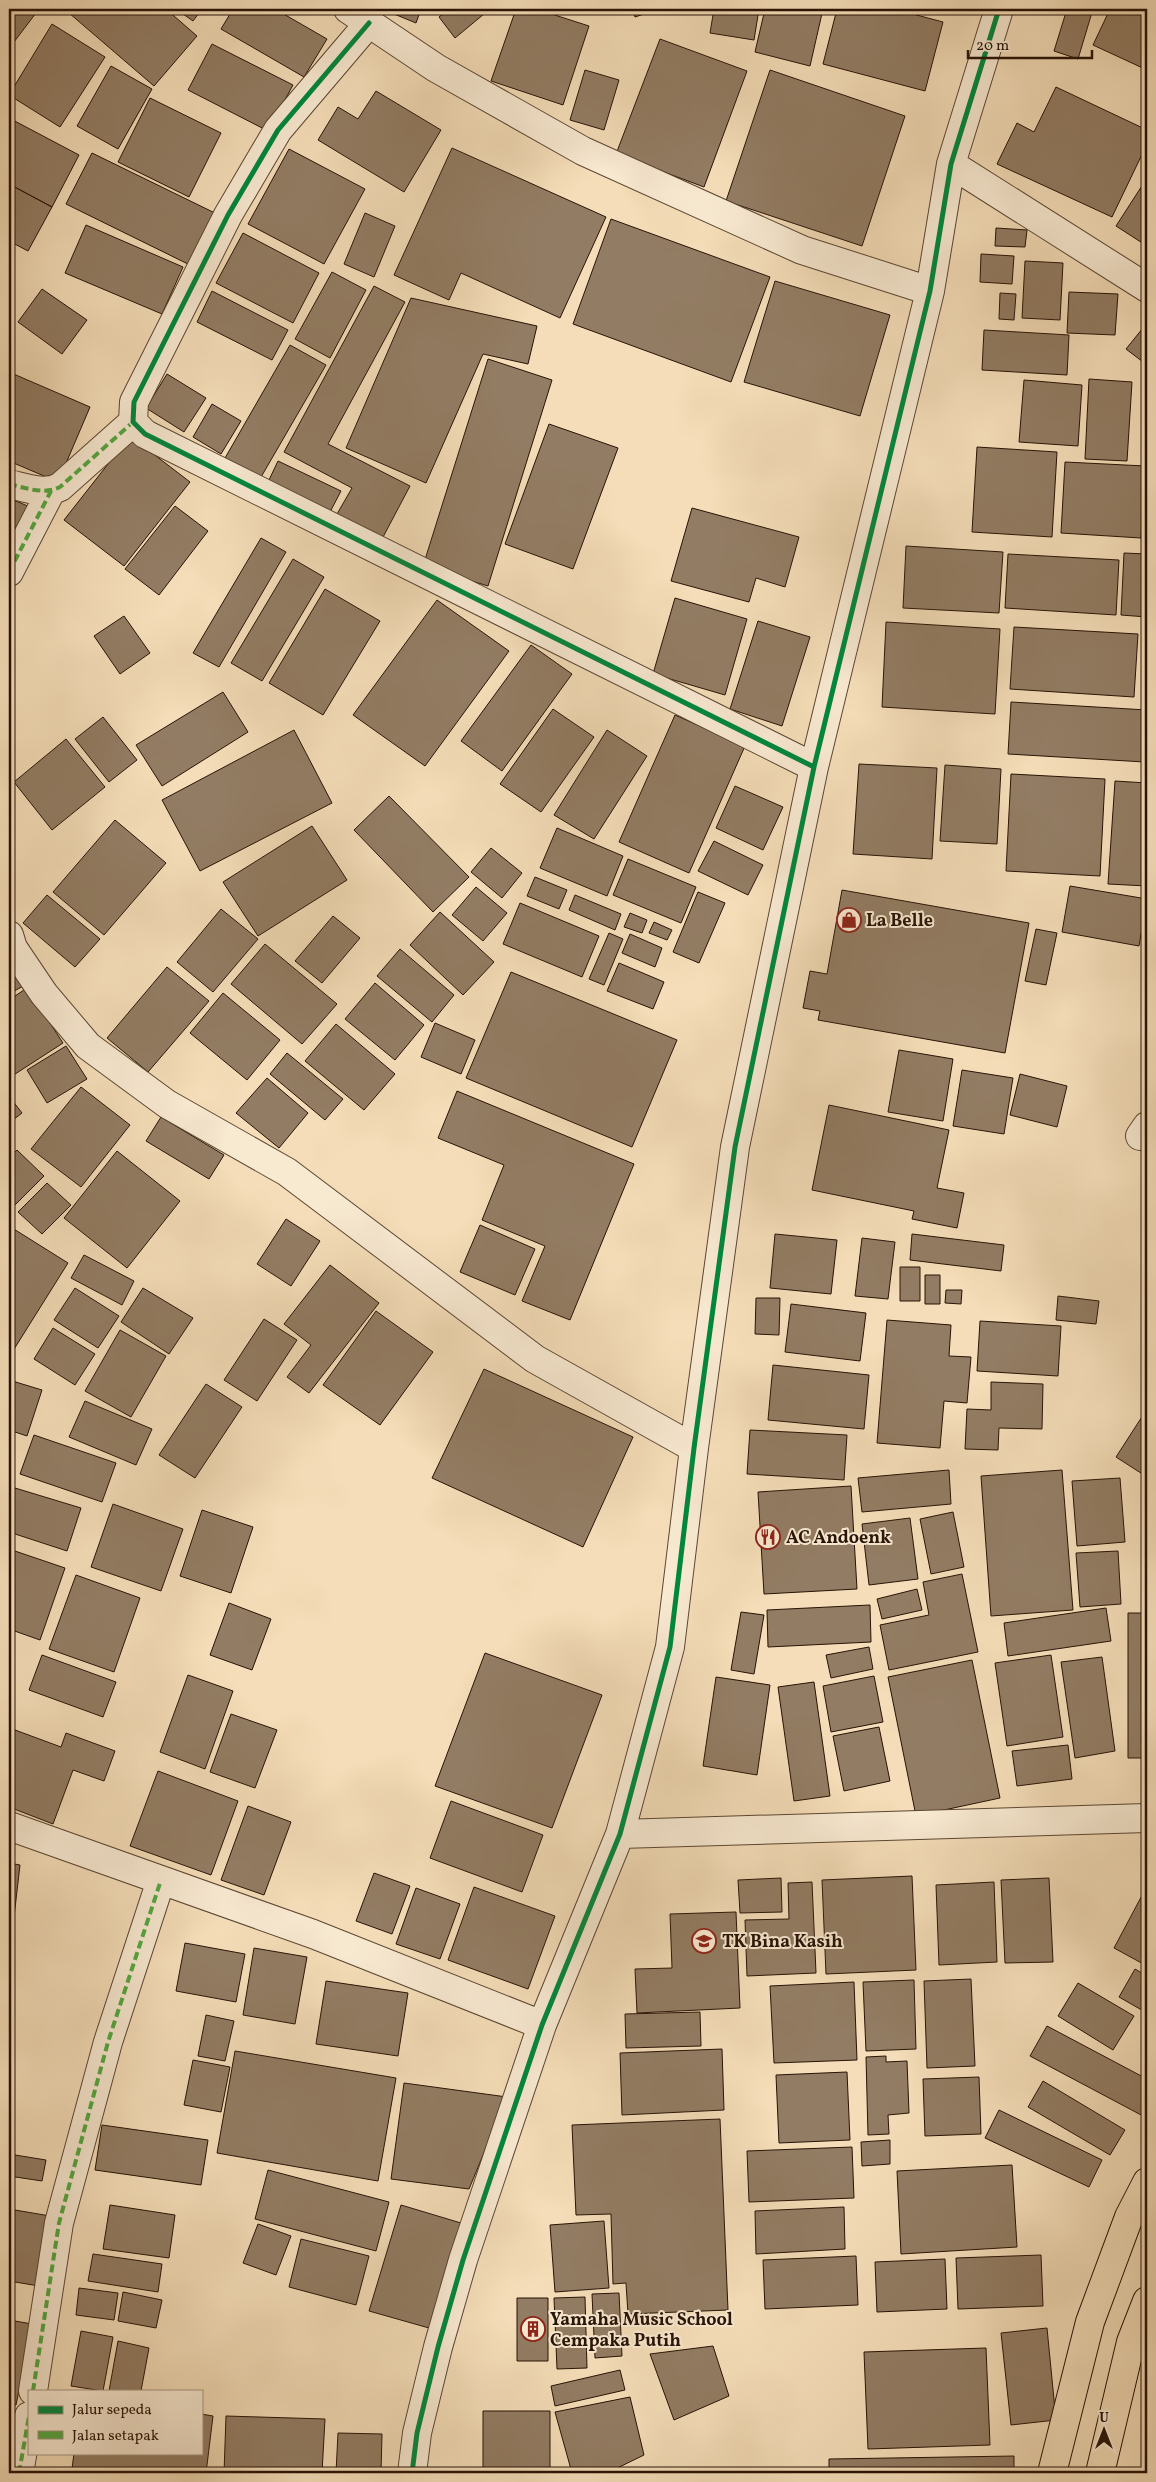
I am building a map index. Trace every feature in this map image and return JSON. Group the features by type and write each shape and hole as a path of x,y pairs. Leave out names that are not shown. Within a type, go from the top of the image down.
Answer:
{"main road":[{"path":"1052,2473 1090,2322 1129,2217 1147,2182"},
{"path":"1100,2473 1131,2342 1147,2301"}],"street":[{"path":"412,2473 417,2433 463,2260 542,2025 620,1834 670,1647 694,1448 735,1147 814,767 930,291 951,164 999,9"},
{"path":"9,572 51,491 75,474 133,422 134,402 228,215 278,130 358,16 436,68 583,151 802,250 930,291"},
{"path":"951,164 1147,288"},
{"path":"133,422 145,434 814,767"},
{"path":"9,484 51,491"},
{"path":"9,935 13,948 44,994 88,1046 167,1104 287,1172 535,1359 694,1448"},
{"path":"620,1834 1147,1818"},
{"path":"9,1826 312,1934 542,2025"},
{"path":"33,2390 59,2223 108,2042 161,1880"},
{"path":"19,2473 28,2422"}],"building":[{"path":"9,9 39,9 14,42 9,37"},
{"path":"73,9 166,9 197,36 154,86 69,13"},
{"path":"176,9 202,9 193,21"},
{"path":"233,9 275,9 327,39 304,77 221,29"},
{"path":"382,9 421,9 416,23"},
{"path":"449,9 490,9 455,38 439,17"},
{"path":"516,9 536,9 589,26 563,105 491,81"},
{"path":"632,9 659,9 635,17"},
{"path":"714,9 759,9 754,40 710,33"},
{"path":"765,9 823,9 810,66 755,52"},
{"path":"837,9 894,9 943,22 925,91 823,64"},
{"path":"1067,9 1093,9 1078,59 1054,51"},
{"path":"1110,9 1147,9 1147,70 1093,45"},
{"path":"52,24 105,57 60,127 9,95"},
{"path":"660,39 747,71 704,187 616,154"},
{"path":"212,44 293,85 268,131 188,90"},
{"path":"111,66 152,89 118,149 77,126"},
{"path":"585,70 619,80 604,130 570,120"},
{"path":"770,70 905,116 862,246 726,201"},
{"path":"1056,87 1147,130 1147,144 1112,217 997,164 1017,123 1034,132"},
{"path":"376,91 441,130 404,192 318,140 338,107 358,119"},
{"path":"150,98 221,133 189,197 118,162"},
{"path":"9,118 79,155 52,207 9,184"},
{"path":"452,148 606,217 560,318 461,273 449,300 394,275"},
{"path":"289,149 365,189 324,264 248,224"},
{"path":"92,153 219,215 194,267 66,204"},
{"path":"1147,178 1147,246 1116,226"},
{"path":"9,184 52,207 28,251 9,241"},
{"path":"365,213 395,226 374,277 344,264"},
{"path":"611,219 770,277 731,382 573,324"},
{"path":"86,225 183,267 162,314 65,273"},
{"path":"996,228 1027,230 1025,247 995,246"},
{"path":"243,233 319,273 293,323 216,283"},
{"path":"981,254 1014,256 1012,284 980,282"},
{"path":"1025,261 1063,263 1060,320 1022,318"},
{"path":"332,272 366,290 330,358 295,339"},
{"path":"775,281 890,315 860,416 744,382"},
{"path":"374,286 405,302 328,444 410,486 382,539 337,514 352,488 284,452"},
{"path":"42,289 87,320 62,354 18,322"},
{"path":"212,291 288,330 272,360 197,322"},
{"path":"1069,292 1118,294 1115,335 1067,333"},
{"path":"1000,293 1016,294 1014,320 999,319"},
{"path":"411,298 537,326 528,364 483,354 426,483 346,448"},
{"path":"1147,323 1147,365 1126,349"},
{"path":"984,330 1069,335 1067,375 982,370"},
{"path":"290,345 326,365 257,484 221,465"},
{"path":"488,359 552,380 488,586 423,566"},
{"path":"9,372 90,407 58,482 9,461"},
{"path":"167,374 206,398 184,432 146,408"},
{"path":"1089,379 1132,382 1127,461 1085,459"},
{"path":"1024,380 1082,385 1078,446 1019,442"},
{"path":"212,404 241,421 221,454 193,437"},
{"path":"549,424 618,448 573,569 505,544"},
{"path":"130,436 190,482 124,566 64,520"},
{"path":"977,447 1057,452 1052,537 972,532"},
{"path":"278,461 341,491 330,512 268,482"},
{"path":"1065,462 1145,466 1141,538 1061,533"},
{"path":"9,498 30,507 9,557"},
{"path":"175,506 208,531 159,595 125,569"},
{"path":"692,508 799,537 785,587 756,578 749,602 671,581"},
{"path":"261,538 286,552 219,667 193,653"},
{"path":"906,546 1003,552 999,613 903,608"},
{"path":"1124,553 1147,554 1147,617 1121,615"},
{"path":"1008,554 1119,560 1116,615 1005,608"},
{"path":"293,559 324,577 262,681 231,663"},
{"path":"325,589 380,621 323,715 269,683"},
{"path":"675,598 747,619 725,695 653,674"},
{"path":"437,600 509,651 425,766 353,715"},
{"path":"124,616 150,653 120,674 94,636"},
{"path":"758,621 810,637 782,726 730,709"},
{"path":"886,622 1000,629 995,714 882,707"},
{"path":"1014,627 1138,634 1134,697 1010,689"},
{"path":"531,645 572,674 502,771 461,741"},
{"path":"223,692 248,732 162,786 136,745"},
{"path":"1011,702 1147,710 1145,762 1008,754"},
{"path":"553,709 594,737 541,812 500,784"},
{"path":"675,715 745,746 689,873 619,842"},
{"path":"103,717 137,760 109,782 75,739"},
{"path":"294,730 332,803 200,871 162,800"},
{"path":"607,730 647,756 594,839 554,815"},
{"path":"66,739 105,787 52,830 14,782"},
{"path":"859,764 937,768 932,859 853,854"},
{"path":"945,765 1001,769 997,844 940,841"},
{"path":"1011,774 1105,779 1100,876 1006,871"},
{"path":"1115,781 1147,783 1147,886 1108,884"},
{"path":"735,786 783,807 763,850 716,828"},
{"path":"389,796 469,877 433,912 354,830"},
{"path":"115,820 166,863 104,935 53,892"},
{"path":"312,826 347,880 258,936 223,882"},
{"path":"557,828 623,856 607,896 540,868"},
{"path":"714,841 763,865 748,895 698,871"},
{"path":"491,848 522,873 502,898 471,872"},
{"path":"628,859 696,887 681,923 613,895"},
{"path":"535,877 567,890 559,909 527,896"},
{"path":"1070,886 1147,899 1139,946 1062,932"},
{"path":"476,887 507,913 483,941 452,915"},
{"path":"842,890 1029,923 1005,1053 818,1020 820,1011 803,1008 810,971 827,974"},
{"path":"698,892 725,903 699,963 673,952"},
{"path":"47,895 100,939 75,967 23,923"},
{"path":"575,895 621,914 615,930 569,910"},
{"path":"520,903 599,936 582,977 503,944"},
{"path":"221,909 258,939 213,992 177,962"},
{"path":"440,912 494,962 463,995 410,945"},
{"path":"630,913 647,920 642,933 624,927"},
{"path":"333,916 360,938 322,983 295,961"},
{"path":"654,922 672,930 667,940 649,933"},
{"path":"1036,929 1057,933 1046,985 1025,981"},
{"path":"609,933 623,939 604,985 589,979"},
{"path":"630,934 662,948 655,967 622,953"},
{"path":"265,944 337,1004 302,1044 231,984"},
{"path":"400,949 454,995 432,1022 377,976"},
{"path":"9,957 25,985 9,994"},
{"path":"619,963 664,982 653,1009 607,991"},
{"path":"167,967 209,1001 148,1072 107,1038"},
{"path":"511,972 677,1040 632,1147 466,1078"},
{"path":"375,983 424,1025 395,1060 345,1019"},
{"path":"27,988 63,1043 9,1078 9,1000"},
{"path":"223,993 280,1040 247,1080 190,1033"},
{"path":"435,1023 475,1040 461,1074 421,1057"},
{"path":"336,1024 395,1074 364,1110 305,1061"},
{"path":"66,1046 87,1079 47,1103 27,1070"},
{"path":"899,1050 953,1059 943,1121 888,1112"},
{"path":"287,1053 343,1099 325,1120 270,1074"},
{"path":"962,1070 1013,1078 1004,1134 953,1126"},
{"path":"1020,1074 1067,1086 1057,1127 1010,1115"},
{"path":"267,1078 308,1113 279,1148 236,1113"},
{"path":"81,1087 130,1125 81,1187 31,1149"},
{"path":"457,1091 634,1164 570,1320 522,1301 545,1246 482,1220 504,1165 438,1138"},
{"path":"9,1096 22,1113 9,1123"},
{"path":"829,1105 949,1130 937,1188 964,1193 957,1228 912,1219 914,1211 812,1190"},
{"path":"161,1117 224,1155 209,1179 146,1141"},
{"path":"17,1150 44,1176 9,1211 9,1158"},
{"path":"117,1151 180,1201 127,1268 64,1218"},
{"path":"47,1183 71,1205 42,1234 18,1212"},
{"path":"286,1219 320,1241 291,1286 257,1264"},
{"path":"480,1225 535,1249 515,1295 460,1272"},
{"path":"9,1226 68,1263 11,1354 9,1352"},
{"path":"775,1234 837,1240 831,1294 770,1288"},
{"path":"912,1234 1004,1245 1001,1271 910,1260"},
{"path":"862,1238 895,1242 888,1299 855,1296"},
{"path":"84,1255 134,1281 122,1305 71,1278"},
{"path":"330,1265 379,1303 309,1393 287,1377 311,1345 284,1324"},
{"path":"900,1267 920,1267 920,1301 900,1301"},
{"path":"925,1275 940,1275 940,1304 925,1304"},
{"path":"75,1288 119,1316 98,1348 54,1320"},
{"path":"143,1288 193,1318 169,1354 121,1322"},
{"path":"946,1290 962,1290 961,1304 945,1303"},
{"path":"1058,1296 1099,1301 1096,1324 1056,1320"},
{"path":"756,1298 780,1298 779,1335 755,1334"},
{"path":"791,1304 866,1313 860,1361 785,1352"},
{"path":"376,1311 433,1352 380,1425 323,1385"},
{"path":"264,1319 297,1340 257,1401 224,1380"},
{"path":"887,1320 951,1325 949,1356 971,1357 967,1403 944,1401 940,1448 877,1443"},
{"path":"980,1321 1061,1326 1058,1376 977,1371"},
{"path":"53,1328 95,1354 75,1385 34,1359"},
{"path":"120,1330 166,1356 131,1417 85,1391"},
{"path":"773,1365 869,1375 864,1429 768,1420"},
{"path":"484,1369 633,1437 583,1547 432,1478"},
{"path":"9,1380 42,1390 27,1436 9,1430"},
{"path":"991,1382 1043,1384 1042,1429 999,1428 998,1450 965,1449 967,1409 991,1410"},
{"path":"206,1384 242,1407 195,1478 159,1455"},
{"path":"85,1401 152,1429 136,1465 69,1437"},
{"path":"1147,1409 1147,1477 1116,1457"},
{"path":"750,1430 847,1435 844,1480 747,1474"},
{"path":"34,1435 116,1463 102,1502 20,1474"},
{"path":"949,1470 951,1504 862,1512 858,1478"},
{"path":"1062,1470 1073,1610 991,1616 981,1476"},
{"path":"1120,1478 1125,1542 1077,1546 1072,1481"},
{"path":"851,1486 857,1589 764,1594 758,1492"},
{"path":"15,1488 81,1508 67,1551 9,1532 9,1508"},
{"path":"113,1504 183,1529 161,1591 91,1567"},
{"path":"202,1510 253,1527 231,1593 180,1576"},
{"path":"953,1512 964,1567 931,1574 920,1519"},
{"path":"910,1518 918,1579 869,1585 862,1524"},
{"path":"9,1549 65,1568 40,1640 9,1629"},
{"path":"1118,1551 1121,1604 1080,1607 1076,1553"},
{"path":"962,1574 978,1652 889,1670 880,1625 929,1615 923,1582"},
{"path":"76,1575 140,1598 114,1672 49,1649"},
{"path":"917,1589 922,1610 882,1619 877,1599"},
{"path":"229,1603 271,1619 252,1670 210,1655"},
{"path":"870,1605 871,1642 768,1647 767,1610"},
{"path":"1106,1608 1111,1641 1008,1656 1004,1623"},
{"path":"741,1612 764,1615 754,1674 731,1670"},
{"path":"1128,1613 1147,1613 1147,1758 1128,1758"},
{"path":"869,1647 873,1669 831,1678 826,1655"},
{"path":"485,1653 602,1695 552,1828 435,1786"},
{"path":"42,1655 116,1682 103,1717 29,1690"},
{"path":"1051,1655 1063,1737 1007,1746 995,1663"},
{"path":"1102,1657 1115,1751 1075,1758 1061,1662"},
{"path":"972,1660 1000,1798 916,1816 888,1677"},
{"path":"188,1675 233,1691 205,1769 160,1752"},
{"path":"874,1676 883,1722 831,1732 823,1686"},
{"path":"716,1677 770,1685 757,1775 703,1766"},
{"path":"814,1682 830,1796 794,1801 778,1687"},
{"path":"231,1714 277,1730 255,1788 210,1772"},
{"path":"879,1727 890,1781 844,1791 833,1736"},
{"path":"15,1730 61,1747 66,1733 115,1751 104,1781 73,1770 53,1824 9,1807 9,1747"},
{"path":"1068,1745 1072,1779 1017,1786 1012,1751"},
{"path":"158,1771 238,1801 211,1875 130,1846"},
{"path":"451,1801 543,1835 522,1892 430,1858"},
{"path":"248,1806 291,1822 264,1895 221,1880"},
{"path":"9,1863 20,1865 14,1917 9,1916"},
{"path":"374,1873 410,1886 392,1934 356,1921"},
{"path":"912,1876 916,1970 826,1974 822,1880"},
{"path":"781,1878 782,1912 740,1913 738,1880"},
{"path":"1049,1878 1053,1962 1005,1963 1001,1880"},
{"path":"812,1882 816,1973 747,1976 745,1920 789,1919 788,1883"},
{"path":"994,1882 997,1962 939,1965 936,1885"},
{"path":"1147,1886 1147,1966 1114,1948"},
{"path":"474,1887 555,1916 528,1989 448,1960"},
{"path":"416,1888 460,1904 440,1959 396,1944"},
{"name":"TK Bina Kasih","path":"736,1912 740,2008 637,2013 635,1969 672,1968 670,1914"},
{"path":"185,1943 245,1954 236,2002 176,1991"},
{"path":"254,1948 307,1957 295,2024 243,2015"},
{"path":"1135,1969 1147,1976 1147,2013 1119,1997"},
{"path":"971,1979 975,2066 927,2068 924,1981"},
{"path":"914,1980 916,2049 866,2051 863,1982"},
{"path":"326,1981 408,1993 398,2056 316,2044"},
{"path":"854,1982 857,2060 774,2063 770,1986"},
{"path":"1078,1983 1134,2016 1113,2050 1058,2016"},
{"path":"700,2012 701,2046 626,2048 625,2014"},
{"path":"206,2015 234,2021 225,2061 198,2056"},
{"path":"1047,2026 1147,2079 1147,2109 1143,2116 1030,2056"},
{"path":"722,2049 724,2110 622,2115 620,2053"},
{"path":"235,2051 396,2078 378,2181 217,2153"},
{"path":"886,2056 886,2062 907,2061 909,2113 888,2115 889,2134 868,2135 866,2057"},
{"path":"193,2060 230,2067 221,2112 184,2105"},
{"path":"847,2072 850,2140 779,2143 776,2075"},
{"path":"979,2077 981,2134 925,2136 923,2079"},
{"path":"1043,2081 1125,2130 1110,2155 1028,2107"},
{"path":"404,2083 507,2097 469,2189 391,2179"},
{"path":"999,2110 1102,2160 1089,2187 985,2138"},
{"path":"720,2119 728,2310 628,2314 626,2283 613,2284 611,2214 576,2215 572,2125"},
{"path":"102,2125 208,2140 201,2185 95,2170"},
{"path":"890,2140 890,2164 862,2166 861,2142"},
{"path":"852,2147 854,2198 749,2202 747,2151"},
{"path":"9,2154 46,2160 42,2181 9,2176"},
{"path":"1012,2165 1017,2247 901,2254 897,2171"},
{"path":"268,2170 389,2202 376,2251 255,2219"},
{"path":"110,2205 175,2215 169,2258 103,2249"},
{"path":"401,2205 461,2223 429,2328 369,2311"},
{"path":"844,2207 845,2249 756,2254 755,2211"},
{"path":"9,2209 56,2217 45,2287 9,2281"},
{"path":"604,2221 609,2288 555,2292 550,2225"},
{"path":"258,2224 291,2236 276,2275 243,2263"},
{"path":"301,2239 369,2256 356,2305 289,2287"},
{"path":"93,2254 162,2264 158,2292 88,2281"},
{"path":"1041,2255 1043,2306 958,2309 956,2258"},
{"path":"856,2256 858,2305 765,2309 763,2260"},
{"path":"945,2259 947,2309 877,2312 875,2262"},
{"path":"79,2288 118,2293 114,2320 76,2315"},
{"path":"123,2292 162,2300 156,2328 118,2321"},
{"path":"619,2293 622,2356 595,2358 592,2294"},
{"path":"585,2297 587,2368 557,2369 554,2298"},
{"name":"Yamaha Music School Cempaka Putih","path":"517,2298 548,2298 548,2361 517,2361"},
{"path":"9,2320 32,2324 16,2405 9,2404"},
{"path":"1047,2328 1056,2420 1011,2425 1001,2333"},
{"path":"81,2331 113,2337 103,2390 71,2386"},
{"path":"118,2341 149,2348 141,2390 109,2390"},
{"path":"713,2346 729,2396 674,2420 650,2354"},
{"path":"986,2348 990,2445 868,2449 864,2352"},
{"path":"620,2370 625,2390 555,2406 551,2386"},
{"path":"630,2397 644,2455 607,2473 572,2473 555,2412"},
{"path":"483,2411 550,2411 550,2473 483,2473"},
{"path":"202,2414 213,2416 206,2473 104,2473 72,2469 74,2454 202,2454"},
{"path":"226,2416 325,2419 322,2473 224,2473"},
{"path":"338,2433 382,2434 381,2473 336,2473"},
{"path":"1014,2456 1014,2473 829,2473 829,2459"}],"marked path":[{"path":"9,484 41,491 60,487 133,422"},
{"path":"9,572 51,491"},
{"path":"33,2390 59,2223 108,2042 161,1880"},
{"path":"19,2473 28,2422"}],"cycle path":[{"path":"412,2473 417,2433 438,2347 463,2260 542,2025 620,1834 670,1647 694,1448 735,1147 814,767 930,291 951,164 999,9"},
{"path":"369,23 278,130 228,215 134,402 133,422 145,434 814,767"}],"place":[{"name":"La Belle","path":"849,920"},
{"name":"AC Andoenk","path":"768,1537"},
{"name":"TK Bina Kasih","path":"704,1941"},
{"name":"Yamaha Music School Cempaka Putih","path":"533,2329"}]}
